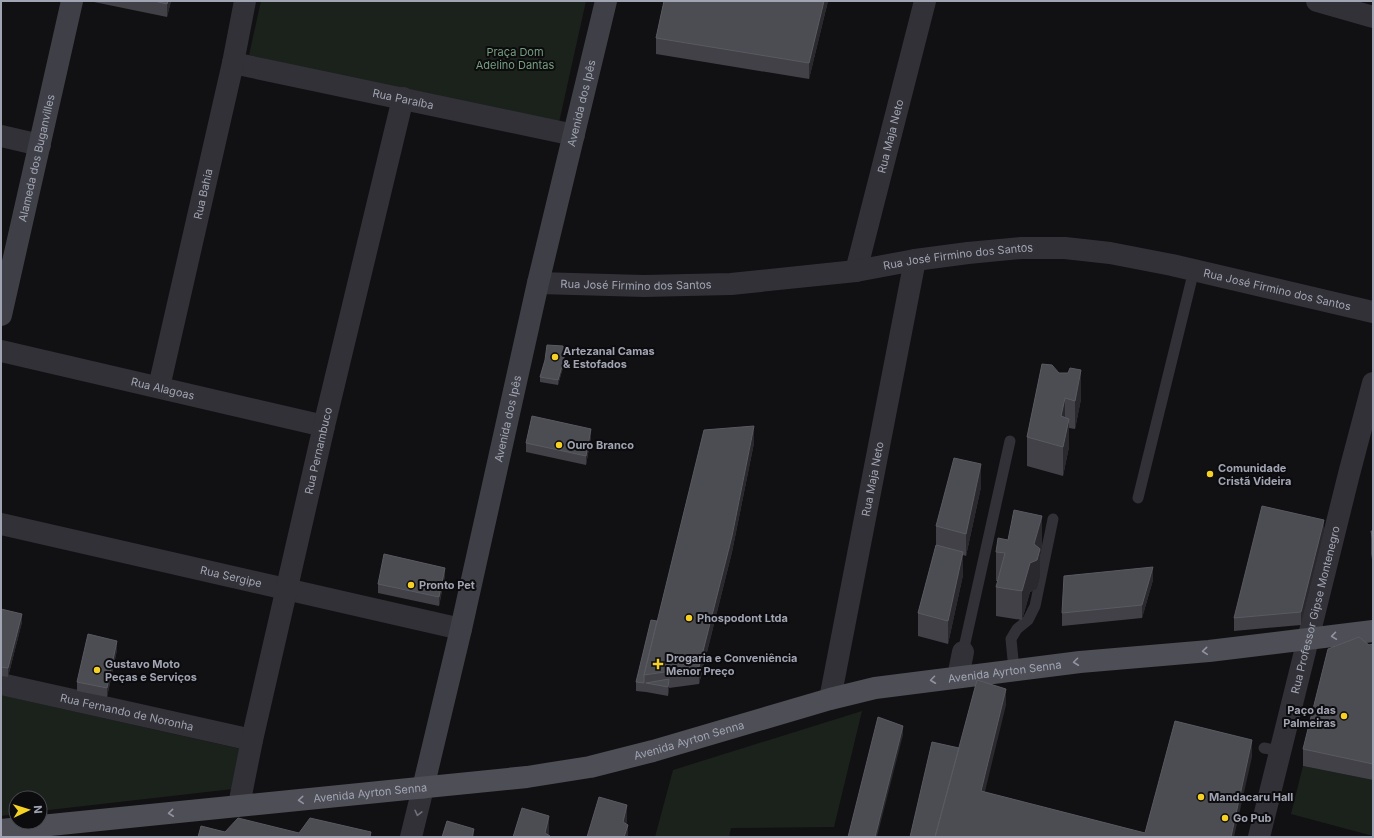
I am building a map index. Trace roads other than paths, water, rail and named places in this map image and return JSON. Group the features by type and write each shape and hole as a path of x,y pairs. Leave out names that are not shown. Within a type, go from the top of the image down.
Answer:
{"main road":[{"name":"Avenida Ayrton Senna","path":"1,830 527,777 590,767 653,751 830,699 876,688 1080,662 1209,651 1373,632"}],"street":[{"name":"Alameda dos Buganvilles","path":"1,315 72,1"},
{"name":"Rua Bahia","path":"159,387 233,63 245,1"},
{"name":"Avenida dos Ipês","path":"411,837 461,629 538,283 606,1"},
{"name":"Rua Maja Neto","path":"856,271 925,1"},
{"path":"1317,1 1373,18"},
{"name":"Rua Paraíba","path":"233,63 574,134"},
{"name":"Rua Pernambuco","path":"239,805 252,740 324,426 403,98"},
{"path":"1,136 40,145"},
{"name":"Rua José Firmino dos Santos","path":"538,283 644,286 731,284 856,271 915,260 968,253 1021,248 1065,248 1110,253 1194,270 1373,312"},
{"name":"Rua Maja Neto","path":"830,699 915,260"},
{"name":"Rua Alagoas","path":"1,350 324,426"},
{"name":"Rua Professor Gipse Montenegro","path":"1259,837 1272,749 1308,640 1373,383"},
{"name":"Rua Sergipe","path":"1,524 461,629"},
{"path":"958,677 963,652"},
{"name":"Rua Fernando de Noronha","path":"1,684 252,740"}],"lane":[{"path":"1138,498 1194,270"},
{"path":"963,652 1010,441"},
{"path":"1014,670 1011,639 1017,629 1028,620 1036,606 1053,519"}],"place":[{"name":"Artezanal Camas & Estofados","path":"555,357"},
{"name":"Ouro Branco","path":"559,445"},
{"name":"Comunidade Cristã Videira","path":"1210,474"},
{"name":"Pronto Pet","path":"411,585"},
{"name":"Phospodont Ltda","path":"689,618"},
{"name":"Drogaria e Conveniência Menor Preço","path":"658,664"},
{"name":"Gustavo Moto Peças e Serviços","path":"97,670"},
{"name":"Paço das Palmeiras","path":"1344,716"},
{"name":"Mandacaru Hall","path":"1201,797"},
{"name":"Go Pub","path":"1225,818"}],"park label":[{"name":"Praça Dom Adelino Dantas","path":"515,58"}]}
